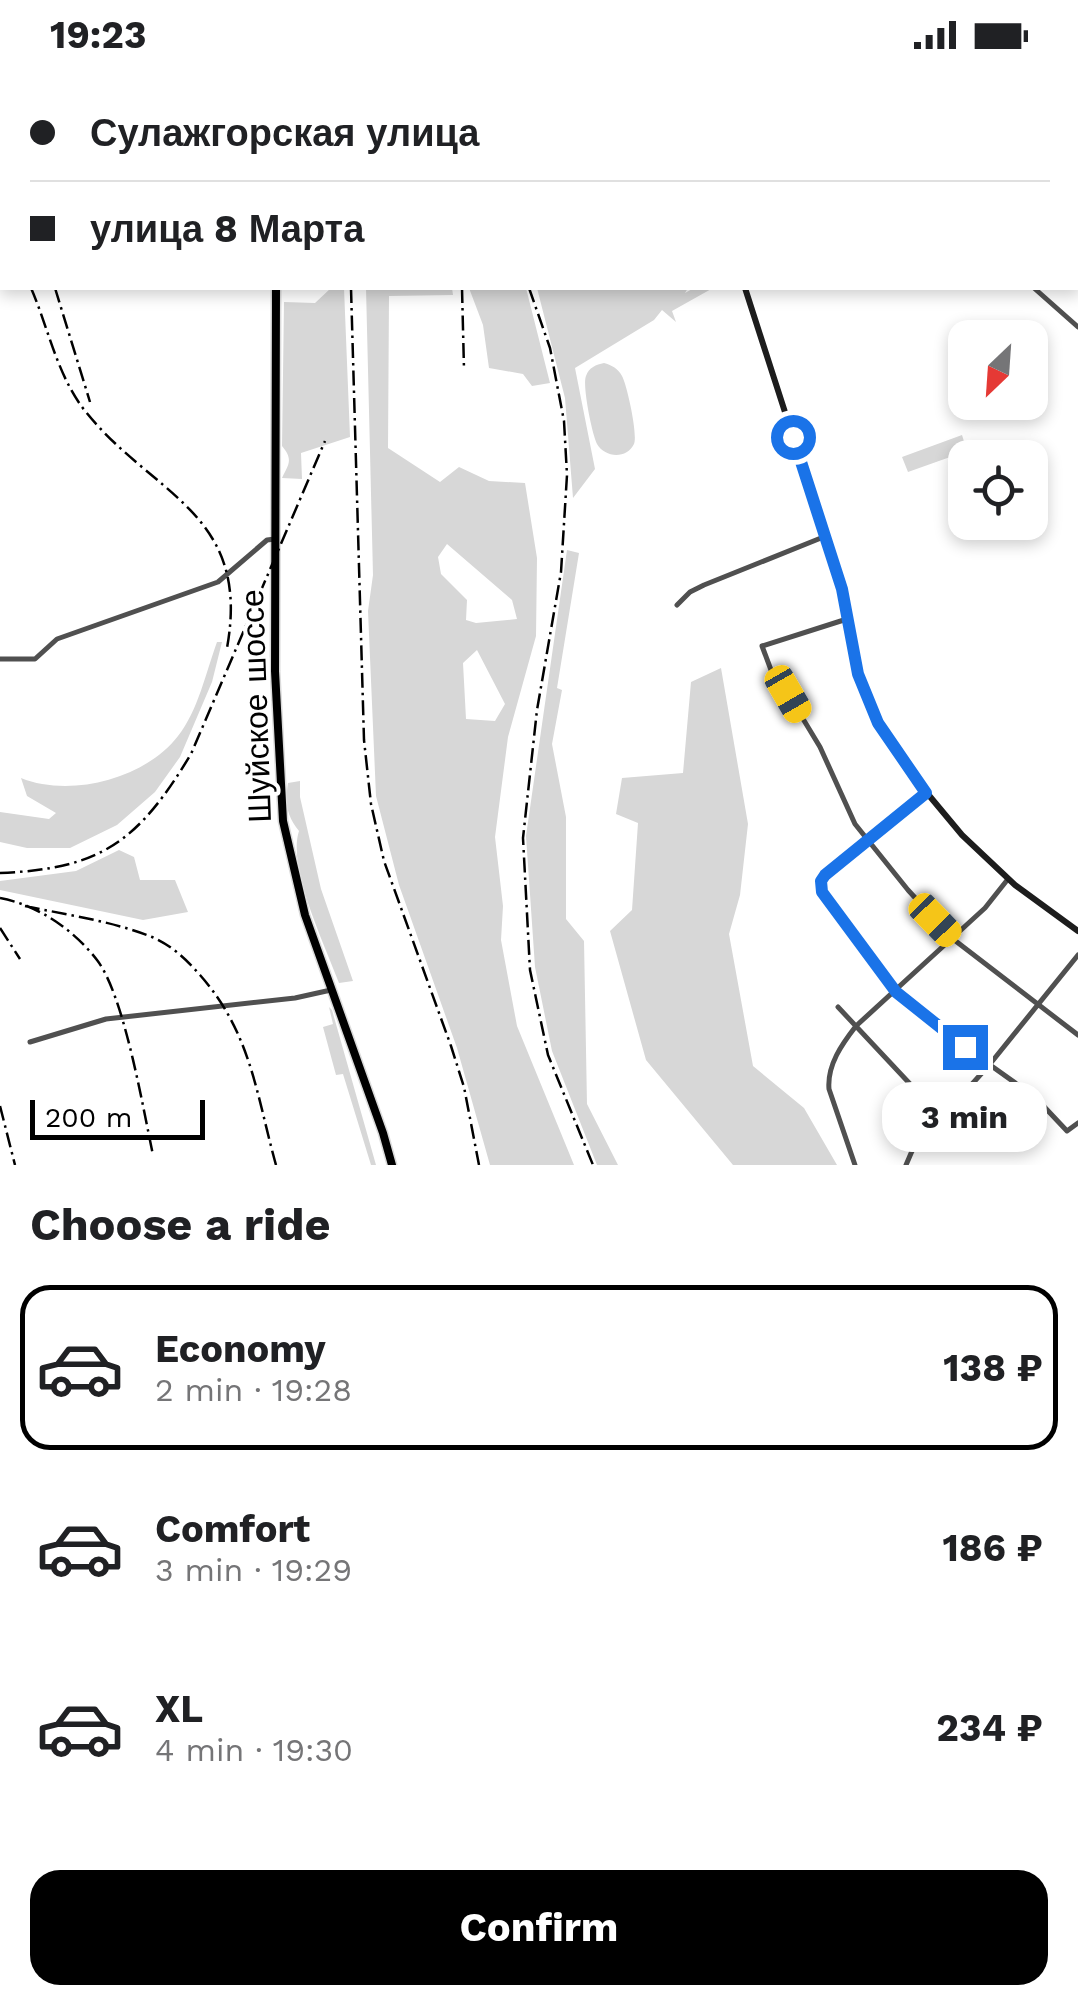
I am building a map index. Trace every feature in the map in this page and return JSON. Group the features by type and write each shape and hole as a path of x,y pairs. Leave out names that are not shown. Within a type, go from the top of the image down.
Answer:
{"main road":[{"name":"Шуйское шоссе","path":"276,290 277,754 283,821 296,885 392,1165"},
{"path":"746,290 826,536 842,589 858,674 878,723 926,793 962,836 1008,879 1078,932"}],"street":[{"path":"1036,290 1078,327"},
{"path":"677,605 704,585 826,536"},
{"path":"0,659 36,659 57,639 218,582 268,540 275,540"},
{"path":"847,619 762,646 774,678 820,748 844,803 908,890 953,939 1078,1035"},
{"path":"926,793 825,875 821,881 825,899 896,992 941,1030 1036,1097 1067,1131 1078,1123"},
{"path":"855,1165 829,1089 828,1080 840,1046 856,1026 986,908 1008,879"},
{"path":"906,1165 906,1158 990,1064 1078,956"},
{"path":"30,1042 106,1019 296,998 330,990"},
{"path":"838,1007 942,1117"}],"shaded area":[{"path":"329,290 344,290 350,437 301,453 302,479 282,478 289,459 282,446 284,302 315,303"},
{"path":"366,290 452,290 453,295 389,296 388,448 440,482 459,467 489,481 525,483 537,558 536,636 508,737 495,837 503,906 501,940 517,1026 574,1165 490,1165 457,1048 399,885 376,796 368,611 373,575","holes":["447,544 512,600 517,619 476,623 466,620 467,600 441,574 438,557","477,650 505,704 495,721 466,719 463,663"]},
{"path":"470,290 527,290 550,383 532,386 523,374 489,368 483,325"},
{"path":"538,290 687,290 685,293 709,290 672,311 676,322 662,310 654,320 575,368 595,469 573,498 565,398"},
{"path":"604,363 622,376 635,431 631,449 621,454 605,452 597,444 588,410 586,376 591,368"},
{"path":"948,440 948,458 908,472 902,457"},
{"path":"567,550 579,553 552,744 566,817 566,919 584,941 587,1104 618,1165 597,1165 552,1051 535,967 526,836"},
{"path":"217,642 222,642 212,682 180,757 155,792 117,825 70,848 27,848 0,842 0,812 49,819 56,813 27,796 21,778 40,784 84,785 127,773 164,751 191,715"},
{"path":"721,668 748,824 740,895 729,934 753,1066 804,1108 837,1165 733,1165 646,1060 610,931 632,910 638,823 616,814 622,778 683,773 691,682"},
{"path":"300,781 300,797 321,889 353,981 339,983 303,885 298,865 299,831 287,802 288,783"},
{"path":"119,850 134,857 140,880 175,880 188,912 143,920 0,890 0,881 76,871"},
{"path":"329,1007 376,1165 371,1165 343,1074 336,1075 323,1027 333,1024"}],"railway":[{"path":"32,290 59,364 82,407 210,534 224,564 231,602 227,648"},
{"path":"56,290 90,402"},
{"path":"351,290 364,740 371,804 384,861 464,1087 479,1165"},
{"path":"462,290 464,369"},
{"path":"530,290 550,348 564,421 567,475 561,572 537,710 523,838 530,970 548,1055 593,1165"},
{"path":"0,873 66,865 92,856 115,844 154,808 191,754 325,441"},
{"path":"0,898 28,906 54,920 97,960 107,976 124,1025 153,1155"},
{"path":"25,906 137,931 166,944 189,963 217,997 241,1042 276,1165"},
{"path":"0,928 20,959"},
{"path":"0,1106 15,1165"}],"route":[{"path":"793,437 842,589 858,674 878,723 926,793 825,875 822,892 896,992 965,1047"}]}
